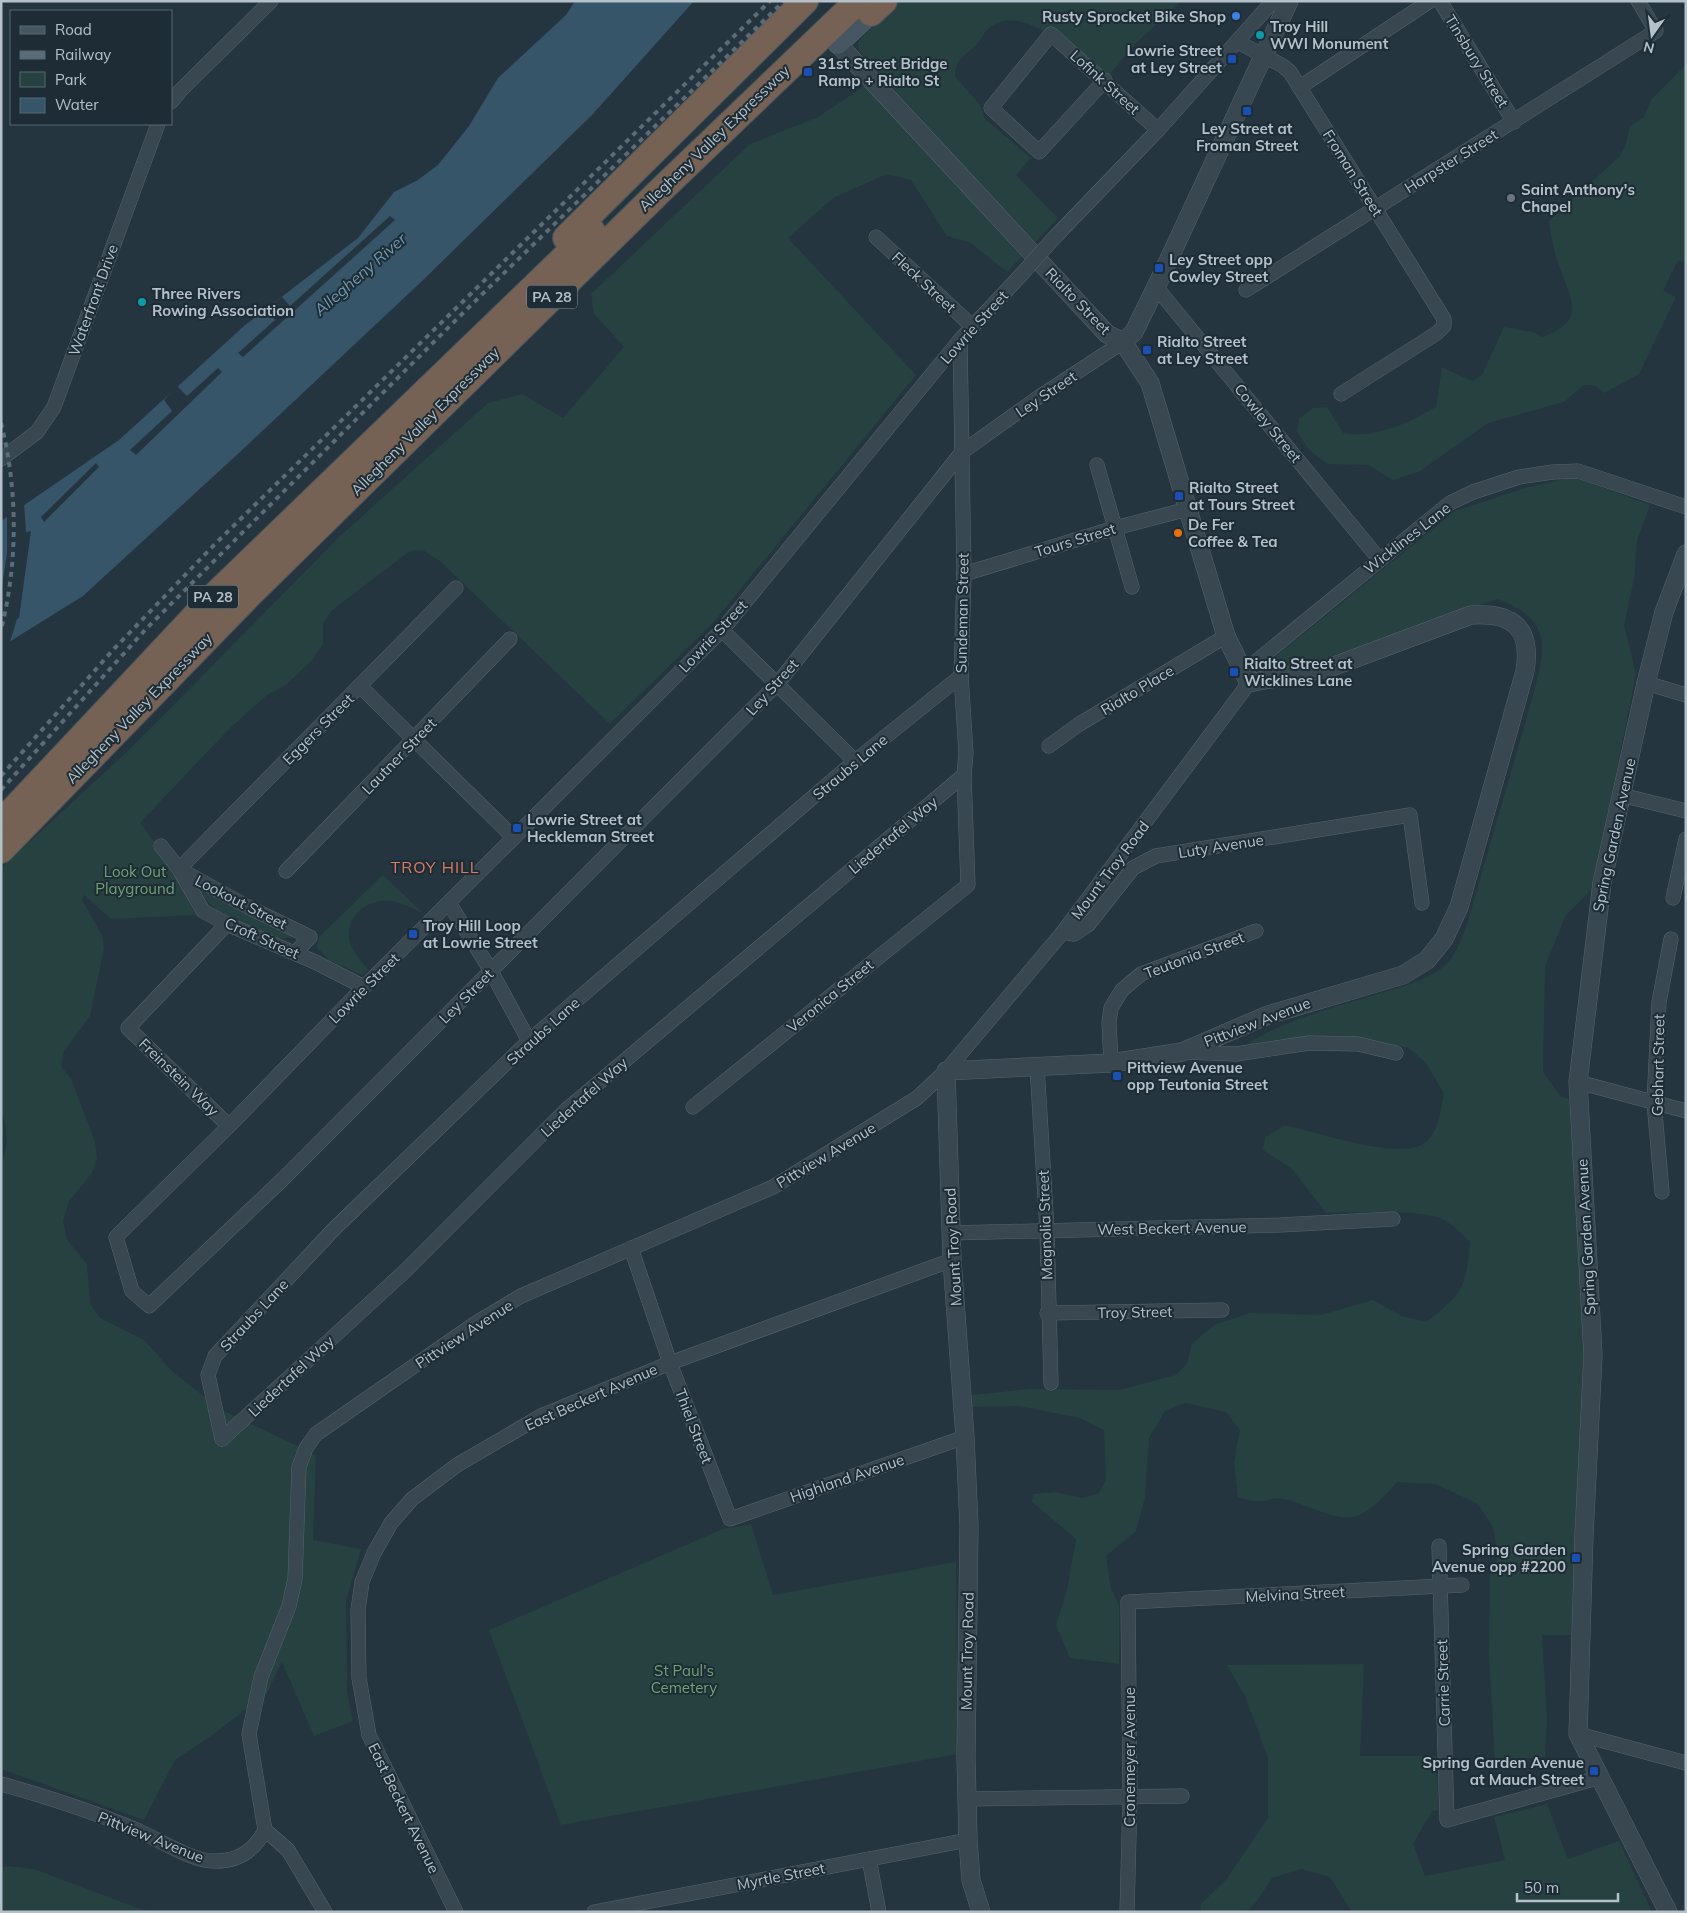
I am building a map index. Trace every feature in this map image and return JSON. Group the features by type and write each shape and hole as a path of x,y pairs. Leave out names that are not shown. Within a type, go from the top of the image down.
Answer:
{"highway":[{"path":"300,511 323,482 444,358 805,1"},
{"name":"Allegheny Valley Expressway","path":"1,823 215,595 300,511 404,415 779,49 832,1"},
{"name":"Allegheny Valley Expressway","path":"1,850 249,595 663,188 867,5"},
{"path":"249,595 366,495 590,284 734,142 838,44"}],"main road":[{"path":"838,44 867,5"}],"street":[{"path":"172,101 271,1"},
{"name":"Lowrie Street","path":"116,1236 229,1126 364,987 722,630 960,340 1053,239 1158,130 1273,1"},
{"name":"Ley Street","path":"116,1236 132,1291 149,1306 283,1180 778,683 962,452 1123,342 1134,332 1289,1"},
{"path":"1300,87 1430,1"},
{"name":"Tinsbury Street","path":"1440,1 1514,122"},
{"name":"Harpster Street","path":"1246,290 1656,31 1638,1"},
{"name":"Lofink Street","path":"1105,80 1039,152 991,108 1051,34 1105,80 1158,130"},
{"name":"Froman Street","path":"1238,42 1283,66 1290,72 1444,319 1444,326 1437,333 1341,394"},
{"name":"Rialto Street","path":"838,44 1107,334 1123,342 1150,383 1226,636 1246,678"},
{"name":"Waterfront Drive","path":"1,459 37,432 54,407 158,125"},
{"name":"Fleck Street","path":"876,236 973,327"},
{"name":"Cowley Street","path":"1156,287 1379,560"},
{"name":"Sundeman Street","path":"960,340 964,574 961,676 966,753 964,775 968,885"},
{"path":"1097,464 1132,587"},
{"name":"Wicklines Lane","path":"1246,678 1379,560 1450,503 1482,489 1536,474 1578,471 1686,507"},
{"name":"Tours Street","path":"964,574 1115,528 1188,509"},
{"name":"Spring Garden Avenue","path":"1668,1912 1578,1734 1584,1535 1593,1355 1578,1082 1595,930 1621,794 1664,612 1686,554"},
{"name":"Eggers Street","path":"179,869 456,588"},
{"name":"Pittview Avenue","path":"1,1784 59,1800 212,1862 240,1857 251,1851 265,1830 249,1734 261,1677 289,1606 295,1579 299,1467 306,1448 316,1434 476,1323 521,1296 773,1187 918,1098 946,1071 1111,1063 1182,1052 1268,1015 1402,975 1427,960 1444,940 1459,907 1525,671 1527,645 1523,633 1507,619 1488,614 1471,615 1329,668 1246,678"},
{"path":"722,630 856,760"},
{"name":"Rialto Place","path":"1049,746 1078,725 1226,636"},
{"name":"Lautner Street","path":"286,871 416,739 510,639"},
{"name":"Straubs Lane","path":"222,1440 208,1375 215,1356 334,1229 529,1041 856,760 961,676"},
{"name":"Mount Troy Road","path":"981,1912 971,1880 968,1840 968,1526 965,1437 952,1260 946,1071 1063,932 1246,678"},
{"path":"1646,683 1686,695"},
{"path":"361,686 514,838"},
{"name":"Liedertafel Way","path":"222,1440 404,1272 566,1110 964,775"},
{"path":"1621,794 1686,811"},
{"name":"Luty Avenue","path":"1063,932 1074,934 1088,925 1134,868 1156,856 1410,815 1422,903"},
{"path":"1673,898 1686,839"},
{"name":"Lookout Street","path":"161,846 179,869 248,907 310,937 295,953"},
{"name":"Croft Street","path":"179,869 203,911 227,924 295,953 364,987"},
{"name":"Veronica Street","path":"693,1108 968,885"},
{"path":"449,903 491,971 529,1041"},
{"name":"Freinstein Way","path":"227,924 128,1028 229,1126"},
{"name":"Teutonia Street","path":"1111,1063 1111,1008 1122,990 1141,974 1256,931"},
{"name":"Gebhart Street","path":"1662,1192 1654,1102 1659,1002 1671,939"},
{"path":"1182,1052 1236,1054 1309,1043 1358,1044 1396,1053"},
{"name":"Magnolia Street","path":"1037,1066 1047,1230 1047,1313 1051,1383"},
{"path":"1578,1082 1686,1111"},
{"name":"West Beckert Avenue","path":"951,1233 1280,1225 1394,1219"},
{"name":"Thiel Street","path":"631,1248 670,1364 730,1519"},
{"name":"East Beckert Avenue","path":"456,1912 368,1735 357,1649 358,1610 362,1582 374,1553 391,1523 412,1500 457,1465 541,1416 670,1364 952,1260"},
{"name":"Troy Street","path":"1047,1313 1222,1310"},
{"name":"Highland Avenue","path":"730,1519 965,1437"},
{"name":"Carrie Street","path":"1439,1546 1447,1820 1601,1777"},
{"name":"Melvina Street","path":"1128,1602 1462,1585"},
{"name":"Cronemeyer Avenue","path":"1127,1912 1130,1797 1128,1602"},
{"path":"1578,1734 1686,1763"},
{"path":"967,1799 1182,1796"},
{"path":"265,1830 288,1850 325,1912"},
{"name":"Myrtle Street","path":"594,1912 968,1840"},
{"path":"869,1859 879,1912"}],"green space":[{"path":"899,1 1182,1 1135,44 1111,73 1100,77 1048,34 1033,26 1017,21 1002,21 989,28 978,43 959,61 955,76 980,105 985,119 1031,158 1016,175 1058,218 1034,244 858,50 858,43 862,37"},
{"path":"1686,64 1686,263 1678,260 1663,291 1676,297 1639,374 1604,393 1596,386 1584,385 1564,402 1488,423 1420,471 1393,480 1368,465 1328,464 1309,450 1297,432 1299,419 1313,408 1327,407 1343,433 1367,434 1403,424 1436,407 1442,367 1472,381 1482,375 1504,327 1533,332 1542,337 1557,330 1566,323 1571,315 1571,297 1558,263 1549,221 1619,157 1625,147 1630,126 1644,117 1651,100"},
{"name":"Look Out Playground","path":"866,85 1023,255 1007,272 971,243 947,236 911,180 887,174 833,198 788,238 916,375 712,624 610,724 441,562 423,550 410,551 331,611 323,624 323,644 313,659 286,685 267,695 228,730 140,823 174,867 195,915 111,919 84,895 82,900 102,935 104,948 90,1016 64,1051 61,1066 71,1079 95,1141 97,1159 92,1173 69,1201 63,1221 67,1240 87,1264 90,1304 100,1318 144,1340 174,1373 220,1409 316,1455 313,1540 361,1549 346,1601 347,1692 353,1721 314,1736 282,1662 267,1693 211,1736 175,1760 144,1820 1,1769 1,1162 4,1157 7,1137 1,1112 1,868 129,750 339,537 488,403 522,394 563,418 624,347 594,314 591,294 750,144 818,117"},
{"path":"1574,477 1650,505 1637,541 1634,579 1624,625 1636,674 1593,888 1566,915 1545,966 1543,1072 1560,1096 1571,1100 1586,1323 1573,1635 1542,1635 1547,1721 1545,1757 1495,1760 1489,1652 1490,1573 1498,1557 1493,1527 1478,1504 1436,1484 1397,1482 1368,1511 1345,1518 1281,1498 1257,1501 1238,1497 1234,1462 1240,1430 1226,1412 1185,1403 1165,1411 1149,1438 1145,1497 1136,1531 1106,1556 1111,1589 1119,1605 1119,1664 1070,1658 1056,1625 1067,1590 1076,1539 1032,1502 1033,1494 1055,1492 1082,1498 1099,1493 1106,1479 1104,1430 1080,1418 1019,1406 972,1407 972,1395 1029,1389 1119,1390 1176,1375 1187,1363 1192,1344 1214,1325 1250,1313 1321,1315 1373,1300 1402,1316 1426,1322 1455,1296 1467,1270 1470,1242 1452,1225 1439,1218 1415,1213 1326,1213 1292,1169 1263,1150 1265,1137 1285,1125 1374,1147 1393,1149 1421,1145 1432,1136 1440,1115 1444,1094 1426,1063 1409,1048 1382,1043 1260,1057 1237,1053 1250,1042 1267,1032 1287,1024 1330,1008 1421,980 1443,967 1452,957 1467,924 1532,699 1540,666 1541,638 1537,627 1529,617 1516,607 1497,599 1324,659 1251,676 1455,511 1525,488"},
{"path":"383,875 423,913 403,904 380,901 371,903 357,914 349,929 349,938 352,947 368,970 362,975 329,960 317,947 319,937"},
{"path":"201,889 240,911 246,909 291,933 293,937 270,937 241,925 227,917 205,899 199,890"},
{"name":"St Paul's Cemetery","path":"751,1524 773,1595 956,1562 958,1754 561,1825 489,1630 723,1529"},
{"path":"1364,1664 1360,1756 1436,1756 1439,1810 1432,1811 1413,1844 1425,1876 1505,1860 1494,1817 1547,1804 1568,1859 1619,1841 1652,1912 1352,1912 1330,1877 1301,1869 1272,1878 1257,1901 1246,1912 1201,1912 1200,1905 1225,1881 1268,1818 1268,1758 1245,1696 1227,1665"},
{"path":"1,1867 34,1869 148,1912 1,1912"}],"water":[{"name":"Allegheny River","path":"575,1 694,1 592,115 421,282 240,452 83,596 1,647 1,521 119,440 244,326 358,238 394,192 418,180 438,165 469,126 498,78 566,15"}],"pier":[{"path":"390,216 395,220 243,357 238,353 275,320 266,309 282,297 290,306"},
{"path":"218,368 222,372 136,455 130,450 172,411 164,400 177,386 187,396"},
{"path":"96,463 99,467 44,522 41,517"},
{"path":"24,503 26,532 31,531 19,618 17,619 9,645 1,649 1,593 7,553 7,514"}],"railway":[{"path":"1,776 113,650 214,545 770,1"},
{"path":"1,790 146,629 466,310 784,1"},
{"path":"1,423 11,474 14,526 11,579 1,630"}],"place":[{"name":"Rusty Sprocket Bike Shop","path":"1236,16"},
{"name":"Troy Hill WWI Monument","path":"1260,35"},
{"name":"Lowrie Street at Ley Street","path":"1232,59"},
{"name":"31st Street Bridge Ramp + Rialto St","path":"808,72"},
{"name":"Ley Street at Froman Street","path":"1247,111"},
{"name":"Saint Anthony's Chapel","path":"1511,198"},
{"name":"Ley Street opp Cowley Street","path":"1159,268"},
{"name":"Three Rivers Rowing Association","path":"142,302"},
{"name":"Rialto Street at Ley Street","path":"1147,350"},
{"name":"Rialto Street at Tours Street","path":"1179,496"},
{"name":"De Fer Coffee & Tea","path":"1178,533"},
{"name":"Rialto Street at Wicklines Lane","path":"1234,672"},
{"name":"Lowrie Street at Heckleman Street","path":"517,828"},
{"name":"Troy Hill Loop at Lowrie Street","path":"413,934"},
{"name":"Pittview Avenue opp Teutonia Street","path":"1117,1076"},
{"name":"Spring Garden Avenue opp #2200","path":"1576,1558"},
{"name":"Spring Garden Avenue at Mauch Street","path":"1594,1771"}],"district":[{"name":"TROY HILL","path":"435,867"}]}
